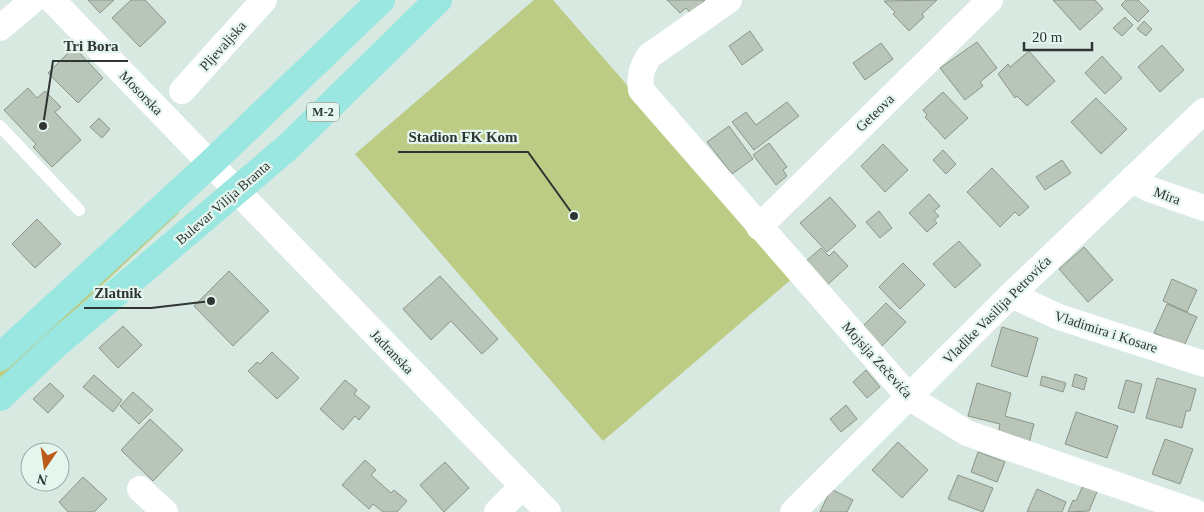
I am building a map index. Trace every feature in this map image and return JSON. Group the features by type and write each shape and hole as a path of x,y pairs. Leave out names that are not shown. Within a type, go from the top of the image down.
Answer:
{"main road":[{"path":"0,357 210,164 381,0"},
{"name":"Bulevar Vilija Branta","path":"0,397 54,346 289,146 438,0"}],"street":[{"path":"0,28 33,0"},
{"name":"Mosorska","path":"52,0 236,192"},
{"name":"Pljevaljska","path":"182,91 264,0"},
{"name":"Mojsija Zečevića","path":"729,0 649,56 642,68 639,80 641,90 910,398 967,433 1195,512"},
{"name":"Geteova","path":"759,227 990,0"},
{"name":"Vladike Vasilija Petrovića","path":"793,512 910,398 1011,295 1204,111"},
{"name":"Mira","path":"1132,178 1149,189 1204,208"},
{"name":"Jadranska","path":"236,192 548,512"},
{"name":"Vladimira i Kosare","path":"1011,295 1059,318 1204,364"},
{"path":"497,512 523,486"},
{"path":"140,489 164,512"}],"lane":[{"path":"0,126 79,210"}],"green space":[{"path":"534,0 553,0 794,277 603,441 355,154"},
{"path":"175,208 179,213 67,318 0,391 0,372"}],"building":[{"path":"88,0 114,0 100,13"},
{"path":"131,0 145,0 166,22 140,47 112,18"},
{"path":"667,0 705,0 691,14 686,8 680,13"},
{"path":"937,0 922,14 924,17 909,31 884,1"},
{"path":"1053,0 1095,0 1103,9 1080,30"},
{"path":"1126,0 1138,0 1149,11 1138,22 1121,5"},
{"path":"1125,17 1133,25 1122,36 1113,28"},
{"path":"1144,21 1152,29 1146,36 1137,29"},
{"path":"750,31 763,50 742,65 729,46"},
{"path":"977,42 997,68 980,82 983,86 965,100 940,68"},
{"path":"881,43 893,59 865,80 853,63"},
{"path":"1162,45 1184,70 1160,92 1138,67"},
{"path":"74,47 103,78 78,103 48,73"},
{"path":"1029,51 1055,81 1027,106 1017,96 1015,98 998,74 1008,64 1010,67"},
{"path":"1102,56 1122,78 1105,94 1085,73"},
{"path":"28,88 37,98 45,91 61,107 55,112 81,140 52,167 33,147 36,144 4,110"},
{"path":"943,92 968,118 945,139 925,117 927,115 923,110"},
{"path":"1096,98 1127,129 1101,154 1071,122"},
{"path":"787,102 799,116 754,150 732,122 746,112 756,125"},
{"path":"99,118 110,129 102,138 90,127"},
{"path":"729,126 753,159 732,174 707,142"},
{"path":"769,143 787,167 783,170 787,176 776,185 753,155"},
{"path":"883,144 908,170 885,192 861,166"},
{"path":"943,150 956,164 946,174 933,160"},
{"path":"1062,160 1071,173 1045,190 1036,177"},
{"path":"992,168 1029,207 1019,216 1015,212 1000,227 967,192"},
{"path":"929,194 940,206 934,211 939,216 934,220 937,223 927,232 909,213"},
{"path":"830,197 856,226 827,252 800,223"},
{"path":"879,211 892,228 880,238 866,222"},
{"path":"37,219 61,244 35,268 12,244"},
{"path":"959,241 981,265 955,288 933,264"},
{"path":"1084,247 1113,280 1088,302 1059,269"},
{"path":"821,248 829,256 834,251 848,266 826,286 805,262"},
{"path":"903,263 925,285 900,309 879,287"},
{"path":"229,271 269,311 233,346 194,306"},
{"path":"440,276 498,339 482,354 451,321 431,340 403,309"},
{"path":"1172,279 1197,290 1187,312 1163,301"},
{"path":"886,303 906,322 882,346 860,329"},
{"path":"1167,304 1197,317 1184,346 1154,333"},
{"path":"123,326 142,345 118,368 99,348"},
{"path":"1002,327 1038,338 1027,377 991,366"},
{"path":"272,352 299,378 277,399 248,371 257,362 260,364"},
{"path":"866,370 880,387 867,398 853,382"},
{"path":"1075,374 1087,378 1084,390 1072,386"},
{"path":"94,375 122,400 113,412 83,387"},
{"path":"1042,376 1066,383 1063,392 1040,385"},
{"path":"1157,378 1196,389 1190,411 1186,411 1182,428 1146,418"},
{"path":"345,380 357,390 354,394 370,407 359,420 355,416 343,430 320,409"},
{"path":"1126,380 1142,384 1134,413 1118,408"},
{"path":"50,383 64,396 48,413 33,399"},
{"path":"977,383 1011,393 1005,416 1034,424 1028,447 997,439 1000,424 968,416"},
{"path":"133,392 153,410 139,424 120,406"},
{"path":"846,405 857,419 841,432 830,419"},
{"path":"1076,412 1118,426 1107,458 1065,444"},
{"path":"150,419 183,450 153,481 121,450"},
{"path":"1165,439 1193,449 1180,484 1152,474"},
{"path":"898,442 928,470 902,498 872,470"},
{"path":"978,452 1005,462 997,482 971,472"},
{"path":"365,460 376,470 371,475 391,493 394,490 407,501 397,512 383,512 373,504 369,509 342,485"},
{"path":"445,462 469,488 444,512 420,485"},
{"path":"958,475 993,488 983,512 948,499"},
{"path":"83,477 107,499 94,512 68,512 59,502"},
{"path":"1085,481 1099,487 1089,511 1068,512 1073,500 1076,501"},
{"path":"831,489 853,500 847,512 820,512"},
{"path":"1037,489 1066,502 1062,512 1027,512"}],"place":[{"name":"Tri Bora","path":"43,126"},
{"name":"Stadion FK Kom","path":"574,216"},
{"name":"Zlatnik","path":"211,301"}]}
